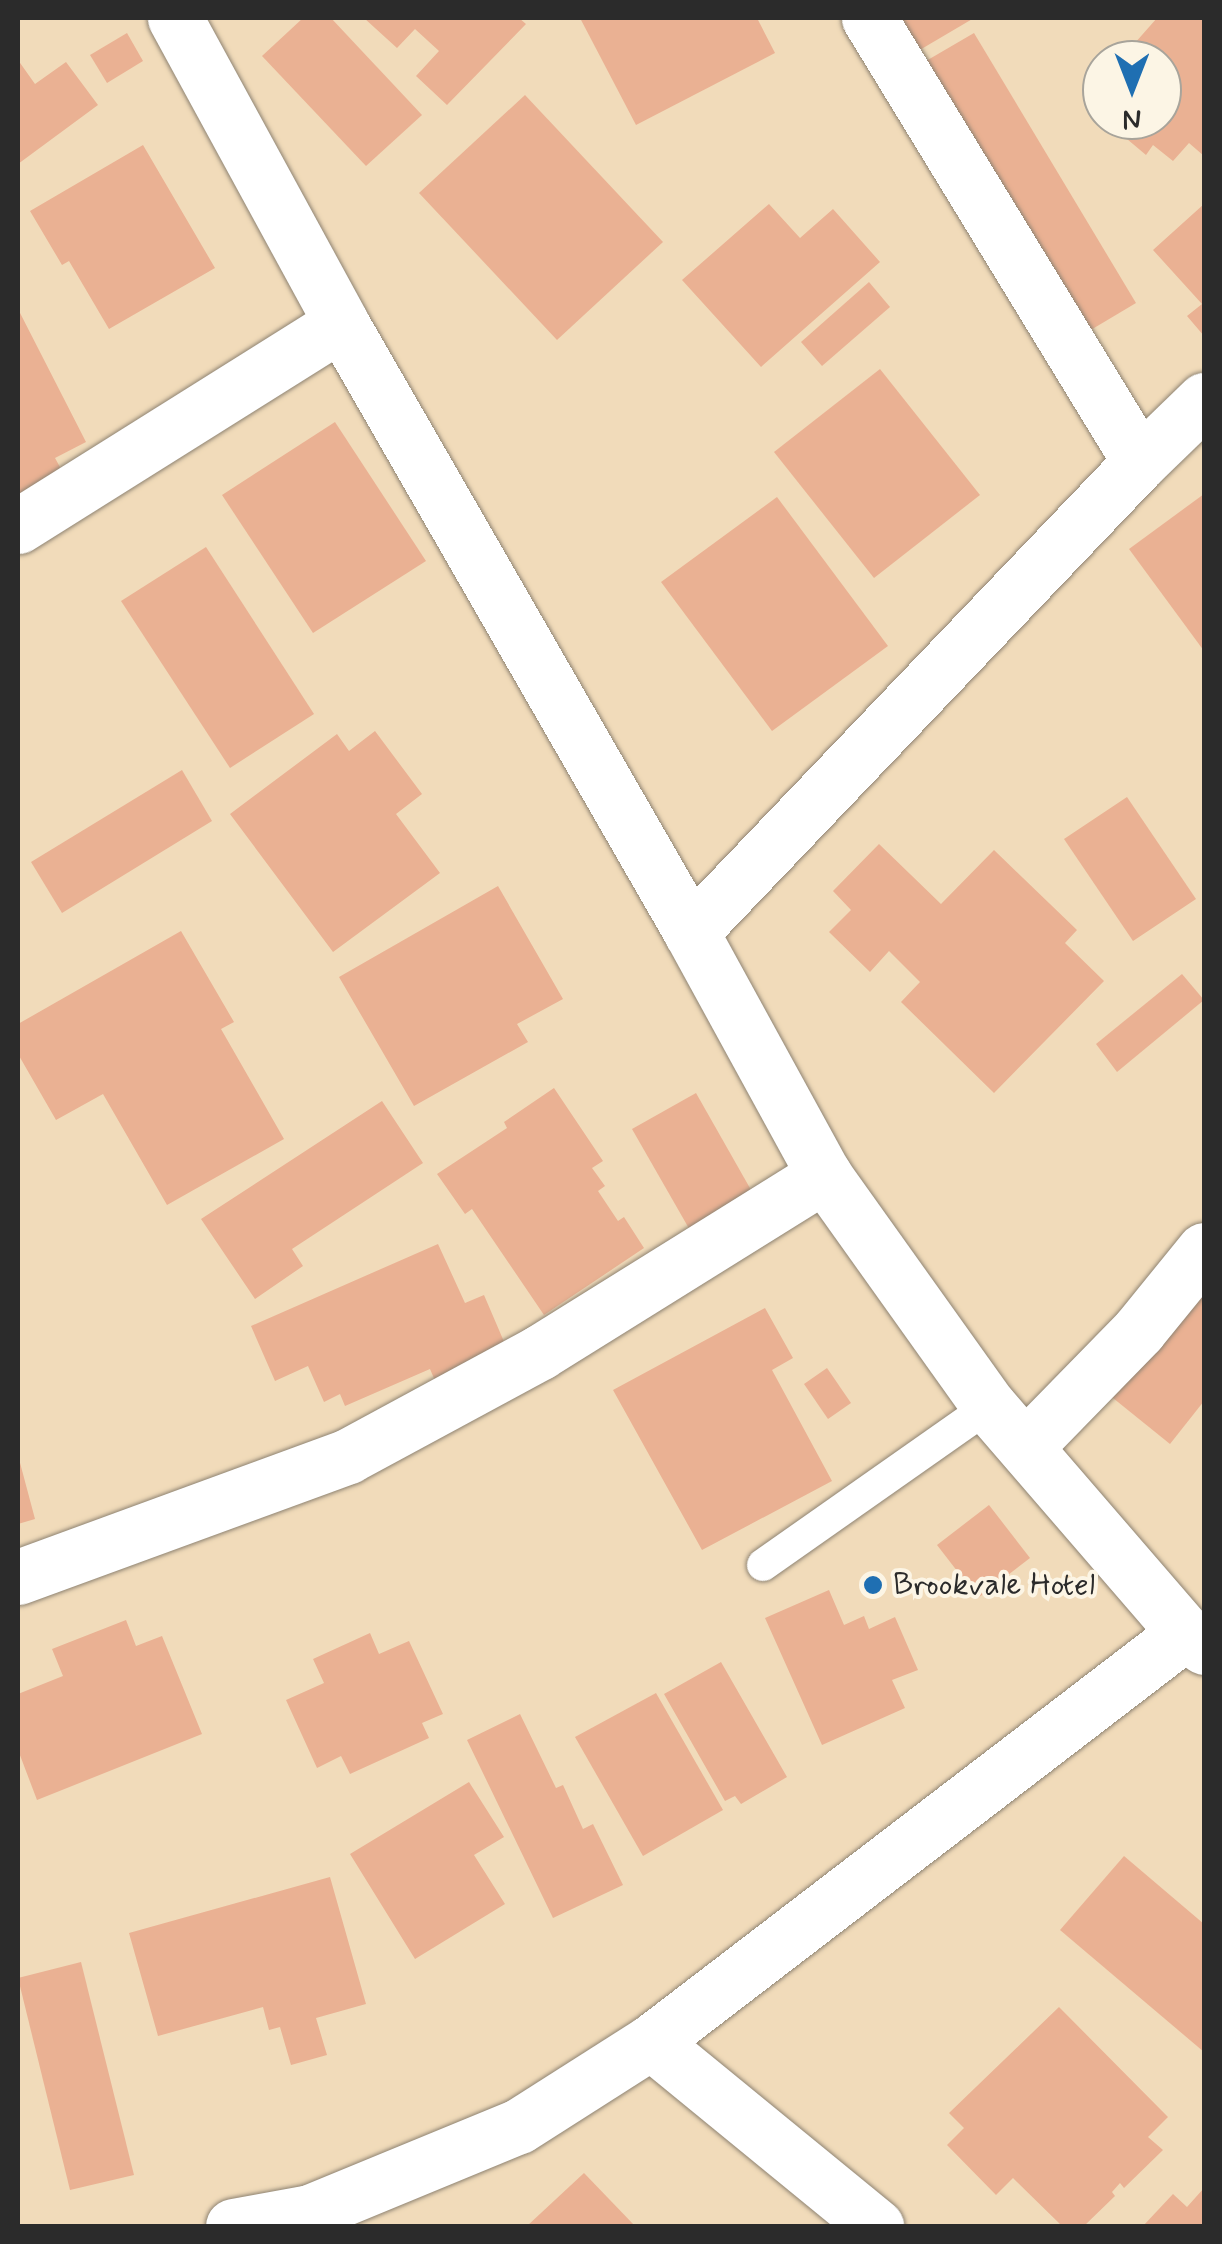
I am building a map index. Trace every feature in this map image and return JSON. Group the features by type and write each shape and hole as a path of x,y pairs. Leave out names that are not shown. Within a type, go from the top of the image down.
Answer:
{"street":[{"path":"175,18 341,323 691,932 824,1175 989,1406 1195,1640 651,2042 519,2126 310,2212 233,2226"},
{"path":"869,18 1140,462"},
{"path":"18,526 341,323"},
{"path":"691,932 1140,462 1204,400"},
{"path":"18,1577 348,1456 540,1352 824,1175"},
{"path":"1025,1447 1139,1330 1204,1250"},
{"path":"651,2042 876,2226"}],"lane":[{"path":"763,1565 989,1406"}],"building":[{"path":"303,18 331,18 422,115 366,166 262,56"},
{"path":"364,18 519,18 526,24 447,105 416,76 439,51 415,29 397,48"},
{"path":"580,18 757,18 775,53 636,125"},
{"path":"898,18 974,18 918,51"},
{"path":"1157,18 1204,18 1204,156 1189,143 1173,161 1153,145 1146,155 1128,140 1182,140 1182,40 1138,40"},
{"path":"127,33 143,61 107,83 90,55"},
{"path":"974,33 1136,303 1089,331 926,61"},
{"path":"18,60 35,84 66,62 98,105 18,164"},
{"path":"525,95 663,242 557,340 419,193"},
{"path":"143,145 215,268 109,329 69,261 62,265 30,211"},
{"path":"769,204 800,238 833,209 880,262 761,367 682,280"},
{"path":"1204,204 1204,336 1187,316 1202,304 1153,250"},
{"path":"869,282 890,307 822,366 801,342"},
{"path":"18,309 86,442 55,458 66,478 18,503"},
{"path":"880,369 980,495 874,578 774,452"},
{"path":"335,422 426,561 313,633 222,495"},
{"path":"1204,494 1204,651 1129,549"},
{"path":"777,497 888,646 772,731 661,582"},
{"path":"206,547 314,714 230,768 121,601"},
{"path":"375,731 422,794 396,814 440,873 333,952 230,814 337,734 349,751"},
{"path":"182,770 212,821 62,913 31,862"},
{"path":"1127,797 1196,899 1133,941 1064,839"},
{"path":"879,844 941,904 994,850 1077,930 1065,943 1104,981 994,1093 901,1002 920,982 889,951 870,972 829,932 851,910 833,891"},
{"path":"498,886 563,999 517,1024 528,1042 414,1106 339,977"},
{"path":"181,931 234,1022 221,1029 284,1139 167,1205 103,1094 56,1120 18,1054 18,1024"},
{"path":"1182,974 1204,1000 1117,1072 1096,1044"},
{"path":"554,1088 603,1161 592,1168 605,1186 598,1191 618,1221 624,1217 644,1248 544,1315 472,1209 465,1214 437,1174 507,1128 504,1122"},
{"path":"696,1093 755,1197 691,1232 632,1129"},
{"path":"382,1101 423,1163 292,1249 303,1266 255,1299 201,1219"},
{"path":"438,1244 465,1303 484,1295 508,1351 436,1383 430,1369 345,1406 340,1394 324,1402 308,1366 275,1381 251,1326"},
{"path":"1204,1277 1204,1401 1170,1444 1108,1394"},
{"path":"765,1308 793,1358 772,1370 832,1481 702,1550 613,1390"},
{"path":"827,1368 851,1403 828,1419 804,1384"},
{"path":"18,1460 35,1519 18,1524"},
{"path":"989,1505 1030,1558 978,1598 937,1545"},
{"path":"829,1590 844,1625 864,1616 869,1629 895,1617 918,1670 892,1680 905,1708 822,1745 765,1618"},
{"path":"126,1620 136,1646 162,1636 202,1734 37,1800 18,1750 18,1694 63,1676 52,1649"},
{"path":"370,1633 379,1654 409,1641 443,1714 422,1723 429,1738 350,1774 341,1756 317,1768 286,1700 324,1683 313,1659"},
{"path":"721,1662 787,1777 741,1804 735,1796 725,1801 664,1694"},
{"path":"656,1693 723,1810 643,1856 575,1737"},
{"path":"520,1714 556,1788 563,1785 583,1829 593,1824 623,1885 553,1918 467,1740"},
{"path":"469,1782 504,1837 474,1855 505,1904 415,1959 350,1854"},
{"path":"1124,1856 1204,1924 1204,2052 1060,1930"},
{"path":"330,1877 366,2004 316,2018 327,2055 291,2065 280,2027 269,2030 263,2007 158,2036 129,1933"},
{"path":"81,1962 134,2175 70,2190 18,1978"},
{"path":"1059,2007 1168,2117 1148,2137 1163,2150 1124,2188 1120,2183 1112,2192 1115,2196 1084,2226 1062,2226 1013,2178 996,2195 947,2145 964,2128 949,2113"},
{"path":"584,2173 635,2226 527,2226"},
{"path":"1204,2188 1204,2226 1143,2226 1173,2194 1187,2207"}],"place":[{"name":"Brookvale Hotel","path":"873,1585"}]}
